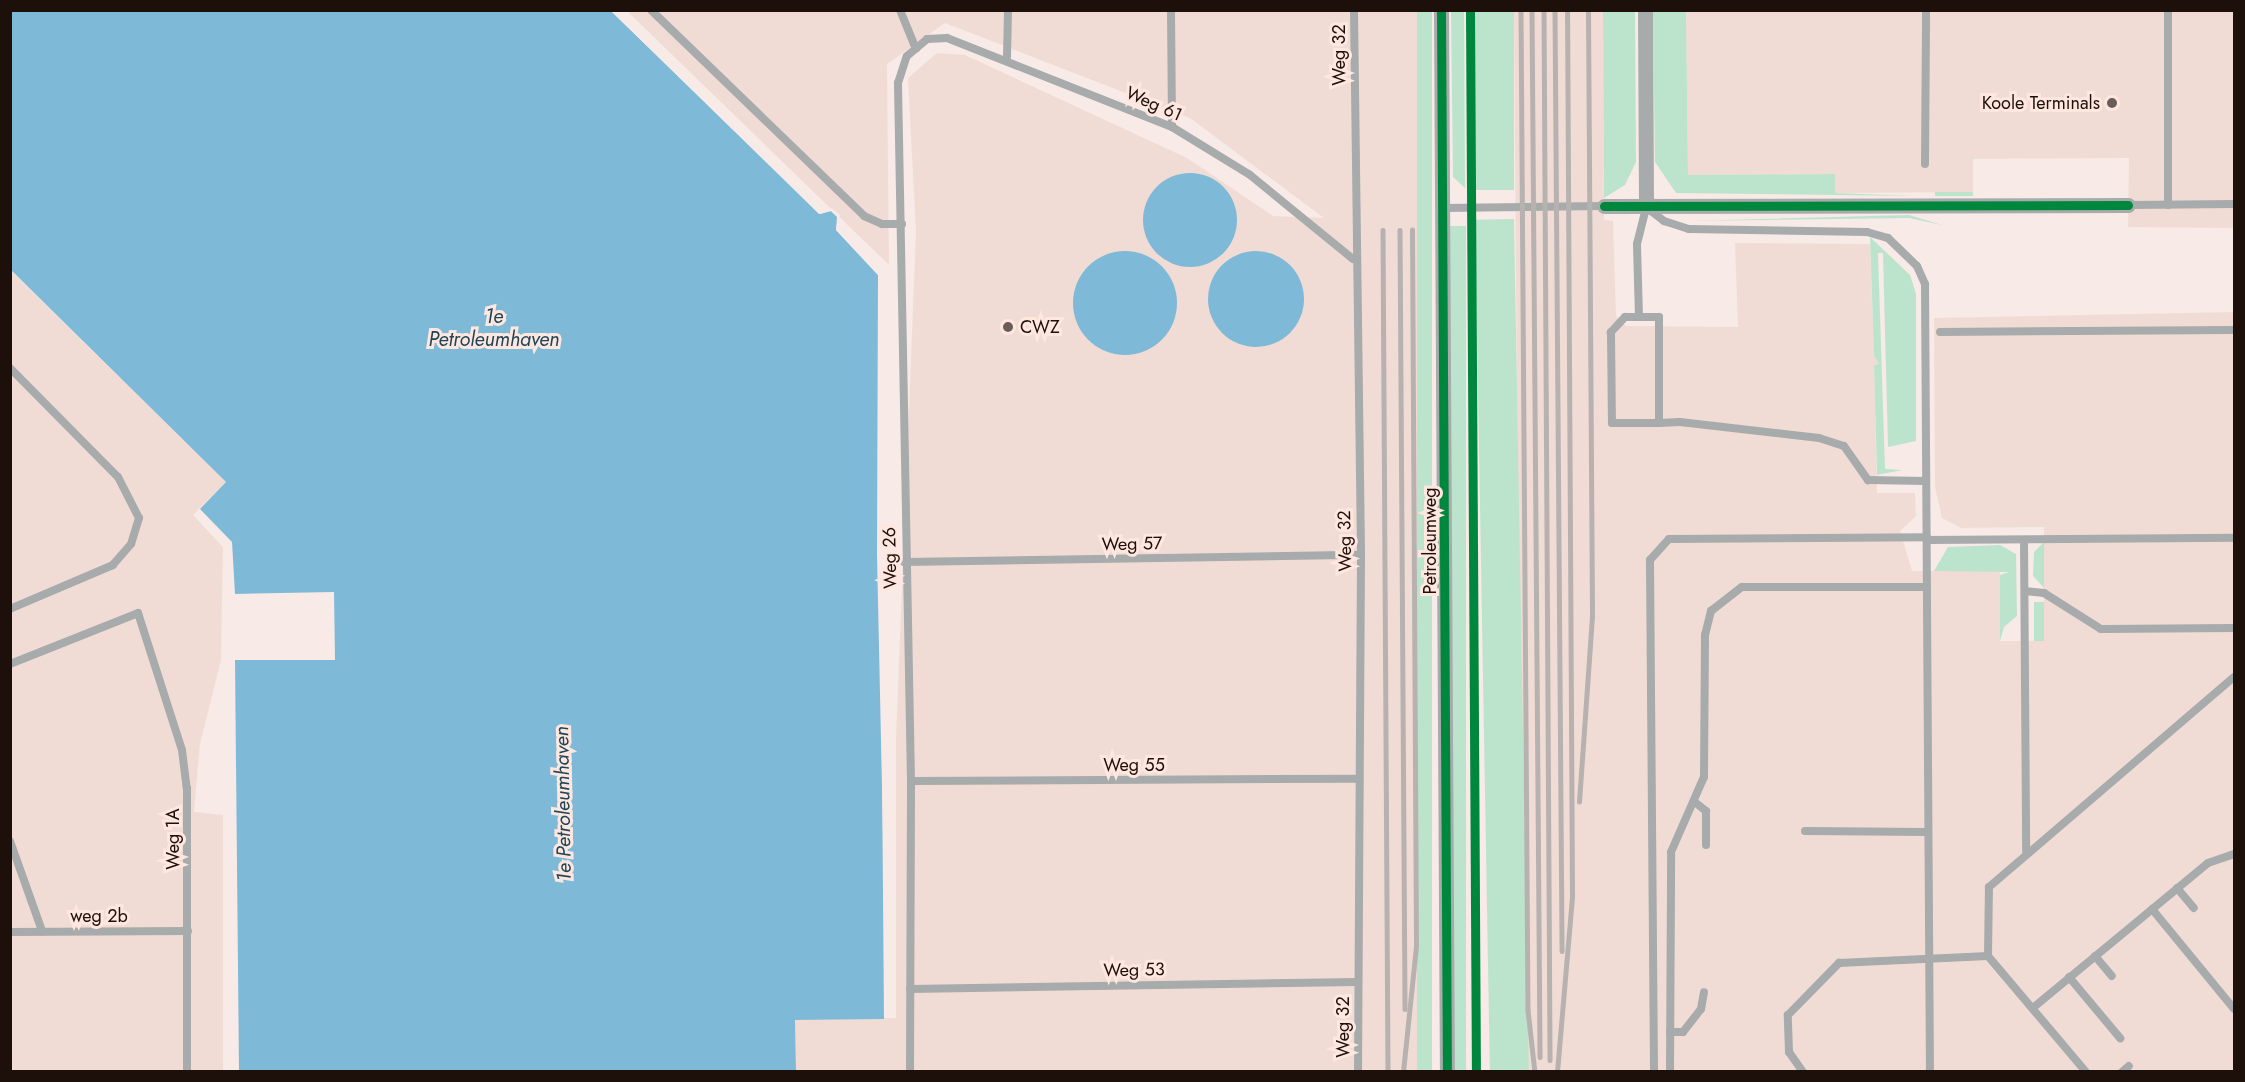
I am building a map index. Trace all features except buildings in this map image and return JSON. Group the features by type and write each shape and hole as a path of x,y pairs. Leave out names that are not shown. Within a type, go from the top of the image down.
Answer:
{"street":[{"name":"Petroleumweg","path":"1441,10 1444,208 1447,1071"},
{"path":"1645,10 1646,207"},
{"path":"1604,206 2128,205"}],"lane":[{"path":"651,10 864,216 882,224 902,224"},
{"path":"900,10 916,49"},
{"path":"1007,57 1008,10"},
{"path":"1171,10 1172,127"},
{"name":"Weg 32","path":"1354,10 1353,259 1361,555 1356,779 1358,1071"},
{"path":"1925,164 1926,10"},
{"path":"2168,10 2169,205"},
{"name":"Weg 61","path":"916,49 927,39 947,38 1007,57 1172,127 1251,175 1353,259"},
{"name":"Weg 26","path":"910,1071 911,781 904,562 902,224 898,83 907,56 916,49"},
{"path":"2128,205 2235,204"},
{"path":"1444,208 1604,206"},
{"path":"1639,317 1637,244 1646,207 1664,221 1718,233 1867,232 1888,238 1917,266 1924,284 1930,1071"},
{"path":"1659,423 1659,317 1625,317 1611,332 1612,423 1659,423 1819,438 1844,446 1868,480 1926,481"},
{"path":"1940,332 2235,330"},
{"path":"10,368 118,477 139,518 131,544 112,565 10,609"},
{"path":"1654,1071 1650,560 1669,539 2235,538"},
{"path":"2024,540 2026,851"},
{"name":"Weg 57","path":"904,562 1361,555"},
{"path":"1670,1071 1671,852 1696,803 1704,777 1707,622 1720,600 1742,587 1927,586"},
{"path":"2025,591 2044,593 2101,629 2235,628"},
{"name":"Weg 1A","path":"10,664 138,613 182,750 188,931 187,1071"},
{"path":"2086,1071 2034,1007 1988,956 1989,886 2026,851 2235,677"},
{"name":"Weg 55","path":"911,781 1356,779"},
{"path":"1696,803 1706,811 1706,845"},
{"path":"1805,831 1928,832"},
{"path":"10,841 42,931"},
{"path":"2034,1007 2208,863 2235,854"},
{"path":"2177,888 2194,908"},
{"path":"2152,909 2235,1009"},
{"name":"weg 2b","path":"10,932 188,931"},
{"path":"1803,1071 1789,1052 1788,1015 1839,963 1988,956"},
{"path":"2095,956 2112,976"},
{"path":"2069,977 2120,1038"},
{"name":"Weg 53","path":"910,989 1358,982"},
{"path":"1670,1032 1683,1032 1701,1009 1704,992"},
{"path":"2122,1071 2129,1066"}],"shaded area":[{"path":"627,11 1417,11 1424,1071 796,1071 795,1020 896,1018 896,738 916,232 908,78 937,53 965,55 1187,158 1273,216 1324,218 1190,118 945,23 887,64 889,265"},
{"path":"1514,11 1603,11 1604,220 1613,221 1616,316 1626,326 1738,327 1735,243 1870,244 1874,356 1879,364 1874,365 1877,493 1915,493 1916,516 1900,531 1912,571 2000,571 2000,641 2044,641 2044,527 1961,528 1942,518 1935,487 1934,318 2234,312 2234,1071 1522,1071"},
{"path":"1686,11 2234,11 2234,228 2128,227 2129,158 1973,159 1973,192 1835,193 1835,174 1688,175"},
{"path":"10,270 226,482 193,515 223,547 221,660 200,744 194,812 223,815 223,1071 11,1071"}],"green space":[{"path":"1417,11 1432,11 1432,1071 1417,1071"},
{"path":"1451,11 1464,11 1465,188 1453,177"},
{"path":"1474,11 1514,11 1514,190 1474,190"},
{"path":"1603,11 1635,11 1636,162 1625,185 1604,198"},
{"path":"1653,11 1686,11 1688,175 1835,174 1835,193 1915,196 1676,193 1655,162"},
{"path":"1935,192 1973,192 1973,196 1935,196"},
{"path":"1909,215 1942,225 1909,218 1690,221"},
{"path":"1514,219 1529,1071 1490,1072 1475,220"},
{"path":"1444,226 1466,226 1466,1071 1444,1071"},
{"path":"1870,237 1910,275 1916,294 1916,441 1888,447 1883,253 1878,253 1885,469 1902,470 1877,475 1874,365 1879,364 1874,356"},
{"path":"2044,542 2044,588 2033,576 2034,552"},
{"path":"2000,545 2016,554 2017,616 2004,627 2000,641 2000,575 2009,572 1934,571 1948,547"},
{"path":"2034,602 2044,602 2044,641 2034,641"}],"water":[{"name":"1e Petroleumhaven","path":"10,11 611,11 819,214 831,211 838,217 836,230 878,275 884,1019 795,1020 796,1071 239,1071 235,660 335,660 334,592 235,594 232,542 200,509 226,482 11,270"},
{"path":"1190,173 1208,176 1223,187 1234,202 1237,220 1234,238 1223,253 1208,264 1190,267 1172,264 1157,253 1146,238 1143,220 1146,202 1157,187 1172,176"},
{"path":"1125,251 1145,255 1162,266 1173,283 1177,303 1173,323 1162,340 1145,351 1125,355 1105,351 1088,340 1077,323 1073,303 1077,283 1088,266 1105,255"},
{"path":"1256,251 1274,255 1290,265 1300,281 1304,299 1300,317 1290,333 1274,343 1256,347 1238,343 1222,333 1212,317 1208,299 1212,281 1222,265 1238,255"}],"pier":[{"path":"616,10 821,211 831,208 840,215 839,229 881,274 887,1019 877,555 878,275 836,230 837,217 831,211 820,214 611,11"}],"railway":[{"path":"1521,10 1528,1010 1535,1072"},
{"path":"1532,10 1540,1057"},
{"path":"1544,10 1550,1060"},
{"path":"1555,10 1562,951"},
{"path":"1557,1072 1572,896 1567,10"},
{"path":"1579,802 1592,615 1588,10"},
{"path":"1383,230 1388,1072"},
{"path":"1400,230 1405,1009"},
{"path":"1403,1072 1416,946 1412,230"}],"cycle path":[{"path":"1441,10 1447,1072"},
{"path":"1470,10 1476,1072"},
{"path":"1604,206 2128,205"}],"place":[{"name":"Koole Terminals","path":"2112,103"},
{"name":"CWZ","path":"1008,327"}]}
